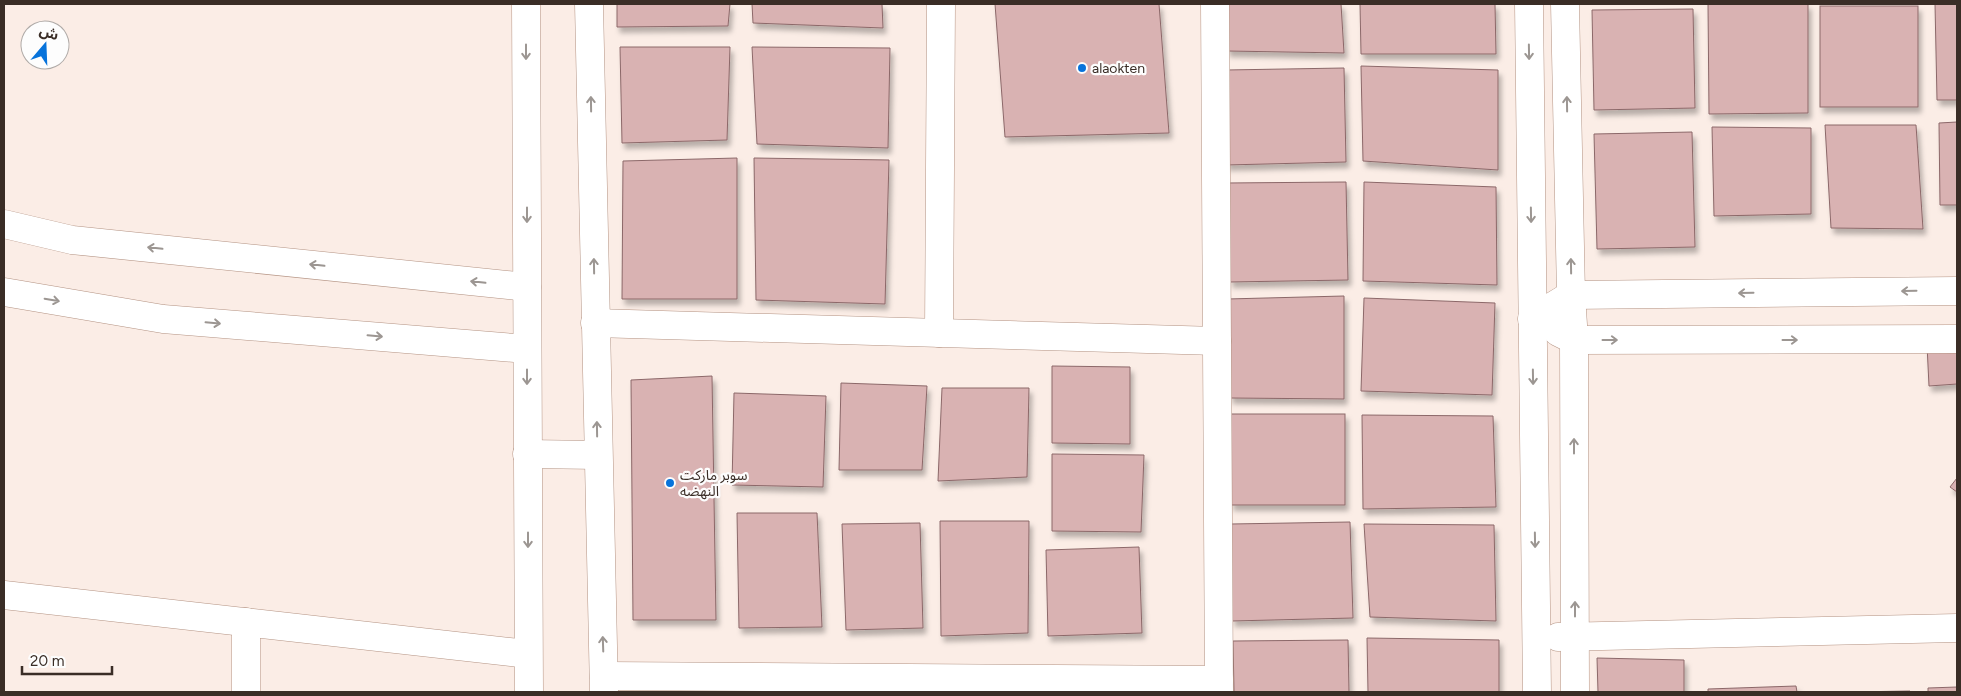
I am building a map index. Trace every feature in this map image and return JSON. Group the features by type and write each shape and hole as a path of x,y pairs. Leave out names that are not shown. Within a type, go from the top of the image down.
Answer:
{"street":[{"path":"526,4 529,692"},
{"path":"588,4 604,684 1219,686 1215,4"},
{"path":"939,333 941,4"},
{"path":"1529,4 1537,692"},
{"path":"1565,4 1571,295 1574,340 1575,692"},
{"path":"4,224 72,240 527,287"},
{"path":"1532,319 1571,295 1957,291"},
{"path":"4,292 163,319 527,349"},
{"path":"1532,319 1574,340 1957,339"},
{"path":"595,323 1217,341"},
{"path":"528,454 598,455"},
{"path":"4,594 528,654"},
{"path":"246,622 246,692"},
{"path":"1536,636 1575,637 1957,628"}],"building":[{"path":"617,4 730,4 728,26 617,27"},
{"path":"752,4 882,4 883,28 753,23"},
{"name":"alaokten","path":"995,4 1159,4 1169,133 1005,137"},
{"path":"1225,4 1341,4 1344,53 1227,51"},
{"path":"1360,4 1495,4 1496,54 1361,54"},
{"path":"1708,4 1808,4 1808,113 1709,114"},
{"path":"1935,4 1957,4 1957,100 1937,100"},
{"path":"1820,6 1918,6 1918,107 1820,107"},
{"path":"1693,9 1695,108 1594,110 1592,10"},
{"path":"620,47 730,47 727,140 622,143"},
{"path":"752,47 890,48 888,148 757,144"},
{"path":"1361,66 1498,70 1498,170 1363,161"},
{"path":"1344,68 1346,162 1226,165 1226,70"},
{"path":"1957,122 1957,205 1940,205 1939,123"},
{"path":"1825,125 1916,125 1923,229 1831,228"},
{"path":"1712,127 1811,128 1811,214 1714,216"},
{"path":"1692,132 1695,247 1597,249 1594,134"},
{"path":"737,158 737,299 622,299 623,161"},
{"path":"754,158 889,160 885,304 756,300"},
{"path":"1346,182 1348,280 1230,282 1226,183"},
{"path":"1364,182 1496,187 1497,285 1363,281"},
{"path":"1344,296 1344,399 1230,398 1227,299"},
{"path":"1364,298 1495,303 1492,395 1361,391"},
{"path":"1957,344 1957,384 1929,386 1927,345"},
{"path":"1052,366 1130,367 1130,444 1052,443"},
{"path":"712,376 716,620 633,620 631,380"},
{"path":"841,383 927,386 922,470 839,470"},
{"path":"942,388 1029,388 1027,477 938,481"},
{"path":"734,393 826,396 823,487 732,485"},
{"path":"1231,414 1345,414 1345,505 1231,505"},
{"path":"1362,415 1493,416 1496,507 1363,509"},
{"path":"1052,454 1144,455 1141,532 1052,531"},
{"path":"1957,478 1957,492 1950,487"},
{"path":"737,513 817,513 822,627 739,628"},
{"path":"940,521 1029,521 1028,633 941,636"},
{"path":"1350,522 1353,618 1232,621 1231,524"},
{"path":"920,523 923,628 846,630 842,524"},
{"path":"1364,524 1494,525 1496,621 1370,617"},
{"path":"1139,547 1142,633 1048,636 1046,550"},
{"path":"1367,638 1499,640 1499,692 1368,692"},
{"path":"1348,640 1349,692 1234,692 1233,641"},
{"path":"1597,658 1684,660 1684,692 1598,692"},
{"path":"1796,686 1797,692 1708,692 1708,689"},
{"path":"1957,687 1957,692 1928,692 1928,688"},
{"path":"1910,691 1910,692 1850,692"}],"place":[{"name":"alaokten","path":"1082,68"},
{"name":"سوبر ماركت النهضه","path":"670,483"}]}
